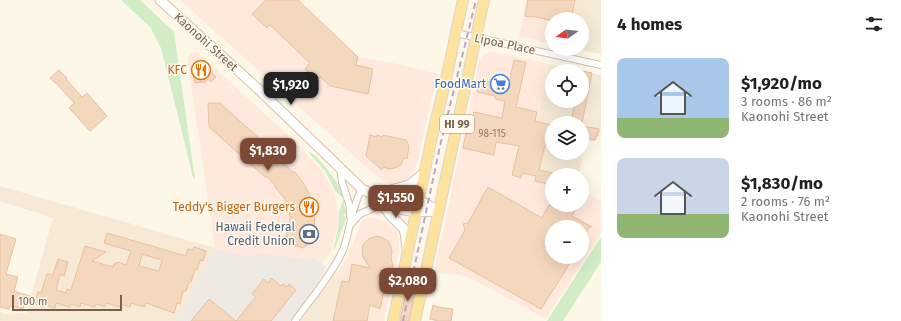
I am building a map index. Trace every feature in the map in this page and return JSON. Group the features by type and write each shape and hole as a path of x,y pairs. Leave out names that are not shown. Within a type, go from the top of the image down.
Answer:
{"main road":[{"name":"HI 99","path":"394,321 424,172 463,0"},
{"name":"HI 99","path":"415,321 484,0"}],"street":[{"name":"Kaonohi Street","path":"160,0 256,87 362,189 376,196 391,216 403,228 408,253"},
{"name":"Lipoa Place","path":"456,33 601,64"},
{"path":"340,167 342,182 350,207 351,224"},
{"path":"376,196 409,185 424,172"},
{"path":"295,321 323,283 337,260 347,239 356,202 362,189"},
{"path":"386,192 419,200 438,211"},
{"path":"351,224 360,214 382,204 416,212 438,211"}],"shaded area":[{"path":"180,0 298,0 358,57 398,64 439,74 431,99 417,164 414,171 406,180 392,183 386,182 374,174"},
{"path":"526,0 561,0 555,12 545,12 545,42 519,37"},
{"path":"561,0 601,0 601,54 589,52 589,12 558,12"},
{"path":"197,52 300,146 324,173 333,191 338,210 337,229 331,251 322,264 314,259 262,254 252,256 239,255 215,248 188,64 189,56 192,53"},
{"path":"493,52 549,64 545,64 545,83 524,181 545,186 545,212 589,212 589,195 601,201 601,233 589,252 589,220 545,220 545,264 581,264 546,319 470,278 458,275 434,273 479,62 487,53"},
{"path":"589,72 601,75 601,132 600,136 594,141 589,140 589,116 545,116 545,160 582,160 580,168 545,168 545,186 524,181 545,83 545,108 589,108"},
{"path":"0,186 215,248 177,321 0,321 0,312 4,314 26,313 53,218 0,201"},
{"path":"370,217 382,220 396,231 399,240 399,250 384,321 349,321 357,282 333,277 346,259 361,222 365,218"},
{"path":"215,248 239,255 252,256 262,254 314,259 327,267 290,321 177,321"},
{"path":"333,277 357,282 349,321 301,321"}],"green space":[{"path":"121,0 140,0 174,32 195,179 193,178 161,48 150,27"},
{"path":"311,152 333,178 340,189 343,196 342,197 335,191 325,171 309,153"},
{"path":"343,200 346,214 343,215 346,218 333,251 338,229 339,211"},
{"path":"601,237 601,262 563,321 547,321 584,264 589,264 589,256"}],"building":[{"path":"266,0 298,0 358,57 356,65 373,69 368,94 330,86 320,77 317,80 305,69 310,63 270,25 267,28 252,14"},
{"path":"528,0 575,0 572,12 545,12 545,19 525,16"},
{"path":"514,60 526,62 516,107 537,112 535,121 545,124 545,145 539,170 545,171 545,183 535,181 536,176 522,173 521,178 512,175 519,146 496,142 494,155 463,148 466,133 470,134 474,112 502,118 505,101 495,99 495,96 477,92 479,80 509,83"},
{"name":"KFC","path":"197,61 202,63 216,77 211,82 208,79 204,83 195,83 192,66"},
{"path":"59,70 82,97 87,93 107,116 90,131 69,108 74,103 50,78"},
{"path":"589,72 592,73 589,88"},
{"path":"208,103 220,103 280,157 280,160 293,172 295,172 304,184 311,198 315,214 314,231 311,242 303,248 290,244 286,237 287,231 289,232 290,216 288,206 275,185 209,127"},
{"path":"574,108 585,108 583,116 572,116"},
{"path":"589,127 599,129 595,140 589,139"},
{"path":"370,135 383,137 383,135 406,140 409,146 407,159 404,158 401,165 395,168 389,169 384,167 382,170 366,156"},
{"path":"488,187 542,218 545,212 574,212 572,216 579,220 545,220 545,264 569,264 541,309 449,258 465,230 463,224 468,223"},
{"path":"107,233 186,256 188,249 193,250 194,247 206,251 203,261 200,260 197,270 195,269 191,282 189,282 186,291 183,291 180,304 177,303 174,313 146,303 145,307 131,303 130,307 121,304 120,307 106,303 105,307 96,304 95,307 81,303 80,307 71,304 70,307 56,303 55,308 45,305 44,307 25,301 23,309 10,306 9,309 0,307 0,234 16,239 6,274 18,277 14,291 36,298 38,292 41,293 47,274 53,275 58,259 68,262 64,276 60,274 56,290 66,293 67,289 71,290 85,246 106,252 92,261 113,267 114,264 118,262 126,265 131,251 104,243","holes":["142,254 162,260 159,271 139,266"]},
{"path":"377,236 388,241 391,246 393,267 389,267 380,309 370,305 367,321 333,321 342,281 349,282 352,264 370,268 363,257 363,245 366,241"},
{"path":"271,278 281,286 283,284 287,287 289,284 296,290 271,321 236,321 256,297 252,294 264,279 268,283"},
{"path":"408,282 416,284 409,321 400,321"},
{"path":"209,299 236,321 191,321"},
{"path":"433,305 453,309 451,321 438,321 430,319"}],"railway":[{"path":"403,321 440,146 476,0"}],"place":[{"name":"KFC","path":"201,70"},
{"name":"FoodMart","path":"500,84"},
{"name":"Teddy's Bigger Burgers","path":"309,207"},
{"name":"Hawaii Federal Credit Union","path":"309,234"}]}
